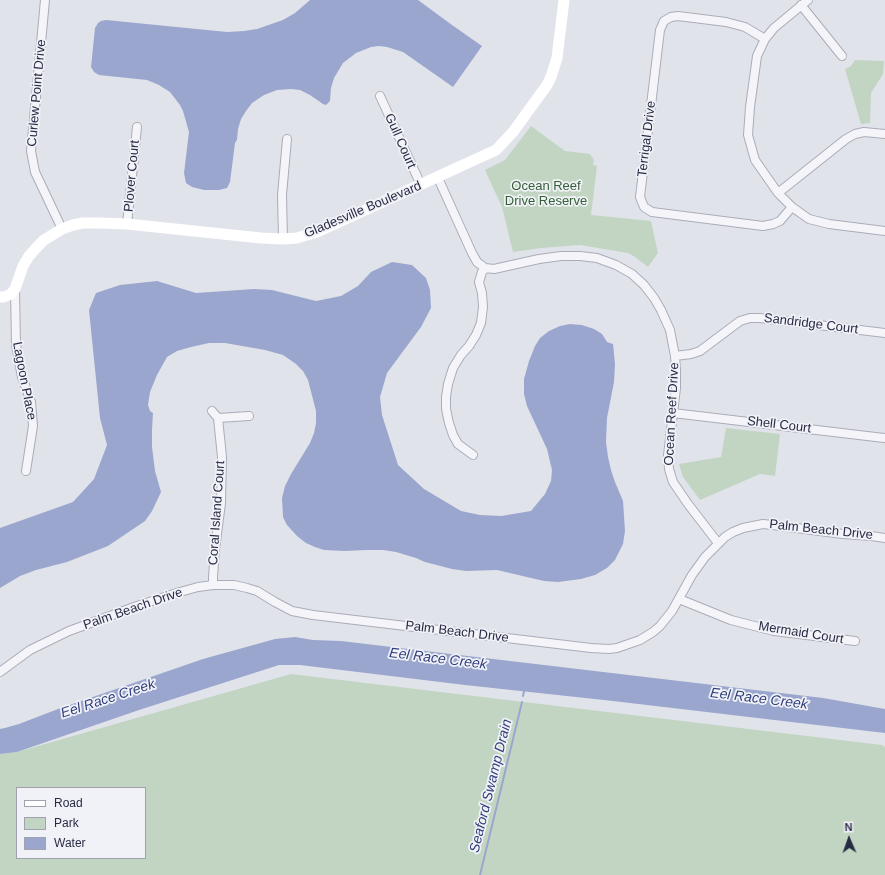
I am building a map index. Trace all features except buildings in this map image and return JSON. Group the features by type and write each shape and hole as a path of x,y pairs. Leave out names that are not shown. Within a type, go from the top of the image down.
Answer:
{"street":[{"name":"Curlew Point Drive","path":"45,0 31,151 35,172 62,229"},
{"name":"Gladesville Boulevard","path":"15,290 23,266 44,240 62,229 73,225 83,223 127,224 284,240 297,238 317,232 438,178 496,150 513,132 547,85 557,58 564,0"},
{"path":"842,56 805,3 774,28 765,40 757,56 748,135 755,160 778,193 792,207 809,219 829,224 885,231"},
{"name":"Terrigal Drive","path":"765,40 745,27 726,22 678,16 671,17 664,21 660,30 640,197 644,207 652,212 763,226 773,224 780,220 792,207"},
{"name":"Gull Court","path":"380,96 421,185"},
{"name":"Plover Court","path":"127,224 136,127"},
{"path":"778,193 846,139 855,134 864,132 885,134"},
{"path":"284,240 282,195 287,139"},
{"path":"438,178 472,253 477,262 485,268 482,272 480,282 483,307 480,323 476,335 453,368 446,397 446,409 453,435 458,444 473,455"},
{"name":"Ocean Reef Drive","path":"485,268 494,269 539,258 580,256 598,258 616,264 632,274 644,285 661,310 670,330 675,356 676,388 668,455 668,469 673,482 718,543"},
{"path":"0,297 11,294 15,290"},
{"name":"Lagoon Place","path":"15,290 16,345 22,377 31,402 33,426 26,471"},
{"name":"Sandridge Court","path":"675,356 700,351 740,321 750,318 885,333"},
{"name":"Shell Court","path":"673,413 884,438"},
{"name":"Coral Island Court","path":"213,585 215,549 221,503 222,457 215,415 249,416"},
{"name":"Palm Beach Drive","path":"0,672 30,650 69,632 137,606 198,587 213,585 234,585 257,591 292,611 313,615 609,649 625,646 640,640 653,632 666,620 698,566 718,543 733,532 743,528 763,524 885,538"},
{"name":"Mermaid Court","path":"679,599 731,620 774,631 855,641"}],"green space":[{"path":"855,60 884,61 883,74 871,93 870,123 861,124 845,69 851,66"},
{"name":"Ocean Reef Drive Reserve","path":"531,126 565,151 590,154 594,160 593,165 597,166 591,215 651,221 658,253 648,267 628,253 580,245 513,252 502,207 485,170 505,160"},
{"path":"726,428 780,434 775,476 760,474 700,500 683,477 679,464 721,457"},
{"path":"291,674 882,745 885,747 885,875 0,875 0,754 17,752"}],"water":[{"path":"310,0 418,0 482,46 453,87 403,52 379,46 371,47 356,53 343,63 334,78 331,88 330,101 326,105 300,90 277,90 264,95 252,103 241,119 237,140 235,143 230,182 227,188 219,190 204,190 192,187 186,183 184,173 189,132 183,111 170,92 147,80 99,75 94,72 91,67 95,28 101,21 106,20 227,32 244,31 257,29 283,20 295,13"},
{"path":"392,262 412,265 426,278 430,290 431,308 421,327 387,373 380,397 382,415 398,465 424,489 461,511 480,515 501,516 531,511 545,494 551,481 552,470 547,449 527,406 524,394 524,379 529,361 540,338 549,331 560,326 570,324 582,325 594,329 602,334 607,342 613,344 615,364 614,382 607,418 606,442 611,470 623,501 625,531 623,544 615,560 607,568 595,575 581,579 558,582 544,581 497,570 466,571 452,569 396,552 383,550 324,550 306,543 287,525 283,517 282,498 285,486 310,443 314,433 316,411 308,380 303,371 296,364 283,355 265,350 225,343 209,343 177,351 167,357 150,392 148,405 150,411 153,413 152,447 155,471 161,492 152,511 145,521 108,546 67,562 20,576 0,588 0,528 73,502 94,479 107,445 100,418 89,310 96,293 120,285 157,281 196,293 254,289 272,290 316,301 341,296 358,286 371,272"},
{"name":"Eel Race Creek","path":"295,637 313,640 341,641 823,698 885,709 885,733 300,665 279,665 139,710 17,752 0,754 0,729 19,724 203,659 275,639"}],"waterway":[{"name":"Seaford Swamp Drain","path":"523,696 524,691"},
{"name":"Seaford Swamp Drain","path":"480,875 522,702"}]}
